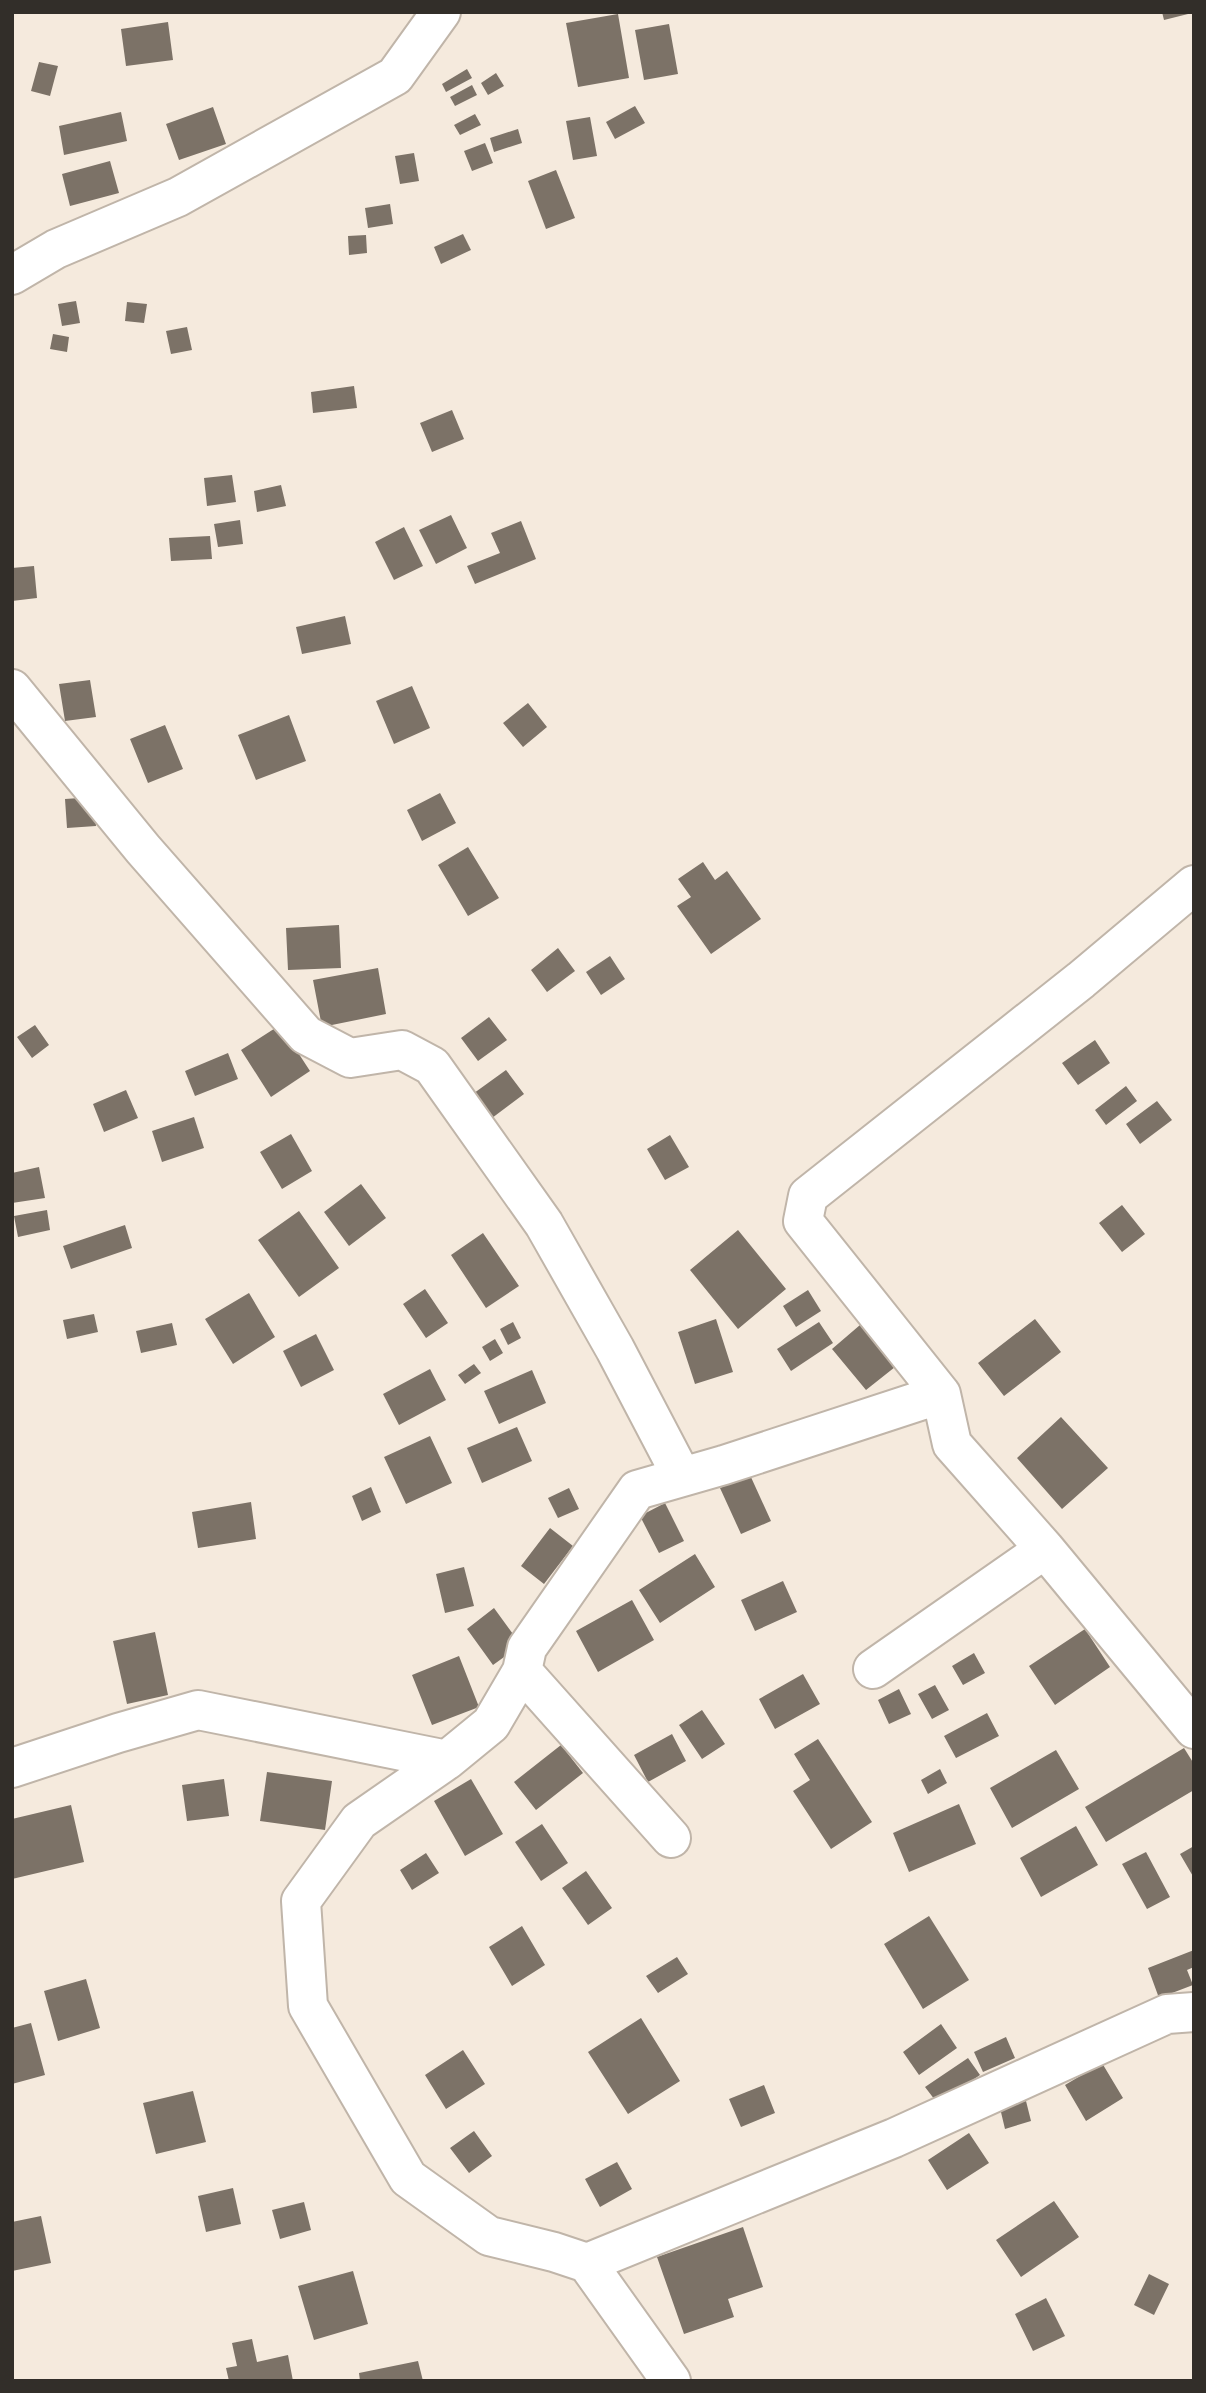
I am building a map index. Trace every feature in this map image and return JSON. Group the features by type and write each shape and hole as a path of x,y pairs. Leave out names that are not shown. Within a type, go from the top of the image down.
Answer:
{"street":[{"path":"12,275 56,249 178,197 395,76 441,12"},
{"path":"12,689 143,849 306,1035 351,1058 402,1050 432,1066 544,1224 615,1349 682,1477"},
{"path":"1194,885 1081,980 808,1196 803,1221 941,1394 952,1444 1045,1549 1194,1729"},
{"path":"671,2381 587,2263 489,2236 408,2178 308,2006 302,1901 359,1821 447,1760 491,1724 522,1671 527,1648 636,1490 941,1394"},
{"path":"873,1669 1045,1549"},
{"path":"522,1671 671,1838"},
{"path":"12,1768 118,1732 198,1710 447,1760"},
{"path":"587,2263 894,2138 1167,2014 1194,2012"}],"building":[{"path":"1162,12 1192,12 1192,13 1164,20"},
{"path":"618,14 629,78 578,87 566,23"},
{"path":"168,22 173,60 126,66 121,29"},
{"path":"669,24 678,74 644,80 635,30"},
{"path":"39,62 58,66 50,96 31,91"},
{"path":"467,69 472,78 446,92 442,84"},
{"path":"496,73 504,86 488,95 481,83"},
{"path":"472,85 477,95 455,106 450,97"},
{"path":"635,106 645,123 615,139 606,122"},
{"path":"213,107 226,144 179,160 166,124"},
{"path":"121,112 127,141 64,155 59,126"},
{"path":"475,114 481,125 460,135 454,125"},
{"path":"590,117 597,156 573,160 566,121"},
{"path":"518,129 522,143 494,152 490,138"},
{"path":"485,143 493,163 472,171 464,151"},
{"path":"414,153 419,181 400,184 395,156"},
{"path":"110,161 119,193 70,206 62,174"},
{"path":"556,170 575,218 546,229 528,181"},
{"path":"390,204 393,224 368,228 365,208"},
{"path":"463,234 471,250 441,264 434,247"},
{"path":"366,235 367,253 349,255 348,236"},
{"path":"76,301 80,323 62,326 58,304"},
{"path":"127,302 147,304 144,323 125,321"},
{"path":"187,327 192,350 171,354 166,331"},
{"path":"53,334 69,337 67,352 50,349"},
{"path":"354,386 357,408 313,413 311,392"},
{"path":"452,410 464,439 432,452 420,423"},
{"path":"232,475 236,502 207,506 204,478"},
{"path":"281,485 286,506 257,512 254,491"},
{"path":"451,515 467,548 436,564 419,530"},
{"path":"240,520 243,544 218,547 214,524"},
{"path":"521,521 536,559 475,584 467,566 500,553 491,533"},
{"path":"404,527 423,566 394,580 375,542"},
{"path":"210,536 212,559 171,561 169,538"},
{"path":"34,566 37,598 12,601 12,568"},
{"path":"345,616 351,644 302,654 296,627"},
{"path":"90,680 96,717 65,721 59,684"},
{"path":"412,686 430,728 394,744 376,701"},
{"path":"528,703 547,727 523,747 503,723"},
{"path":"289,715 306,761 256,780 238,735"},
{"path":"165,725 183,769 148,783 130,739"},
{"path":"440,793 456,823 422,841 407,810"},
{"path":"94,797 96,826 67,828 65,799"},
{"path":"468,847 499,898 468,916 438,865"},
{"path":"703,862 715,880 727,871 761,919 711,954 677,906 691,897 678,879"},
{"path":"339,925 341,968 288,970 286,928"},
{"path":"558,948 575,971 547,992 531,970"},
{"path":"610,956 625,979 601,995 586,972"},
{"path":"378,968 386,1014 322,1027 313,980"},
{"path":"489,1017 507,1040 478,1061 461,1038"},
{"path":"35,1025 49,1045 32,1058 17,1037"},
{"path":"280,1025 310,1071 271,1097 241,1050"},
{"path":"1095,1040 1110,1063 1078,1085 1062,1063"},
{"path":"228,1053 238,1079 195,1096 185,1071"},
{"path":"506,1070 524,1094 488,1121 470,1096"},
{"path":"1126,1086 1137,1101 1106,1125 1095,1110"},
{"path":"126,1090 138,1118 104,1132 93,1104"},
{"path":"1157,1101 1172,1120 1140,1144 1126,1124"},
{"path":"194,1117 204,1148 162,1162 152,1131"},
{"path":"291,1134 312,1171 282,1189 260,1152"},
{"path":"670,1135 689,1167 665,1180 647,1149"},
{"path":"39,1167 45,1198 12,1203 12,1173"},
{"path":"361,1184 386,1218 349,1246 324,1212"},
{"path":"1122,1205 1145,1234 1122,1252 1099,1223"},
{"path":"47,1210 50,1230 18,1237 14,1216"},
{"path":"299,1211 339,1268 299,1297 258,1240"},
{"path":"125,1225 132,1248 71,1269 63,1246"},
{"path":"738,1230 786,1289 738,1329 690,1270"},
{"path":"483,1233 519,1286 486,1308 451,1255"},
{"path":"425,1289 448,1323 426,1338 403,1304"},
{"path":"808,1290 821,1311 796,1327 783,1306"},
{"path":"249,1293 275,1337 233,1364 205,1319"},
{"path":"94,1314 98,1332 67,1339 63,1320"},
{"path":"716,1319 733,1372 695,1384 678,1332"},
{"path":"1035,1319 1061,1352 1004,1396 978,1363"},
{"path":"513,1322 521,1338 508,1345 500,1329"},
{"path":"819,1322 833,1343 791,1371 777,1349"},
{"path":"172,1323 177,1345 141,1353 136,1331"},
{"path":"860,1325 895,1367 866,1390 832,1349"},
{"path":"316,1334 334,1370 301,1387 283,1351"},
{"path":"495,1339 503,1353 490,1361 482,1347"},
{"path":"474,1364 481,1373 465,1384 458,1375"},
{"path":"430,1369 446,1400 399,1425 383,1394"},
{"path":"532,1370 546,1403 499,1424 484,1391"},
{"path":"1061,1417 1108,1468 1062,1509 1017,1458"},
{"path":"517,1427 532,1461 482,1483 467,1448"},
{"path":"430,1436 452,1483 406,1504 384,1457"},
{"path":"750,1475 771,1521 741,1534 720,1488"},
{"path":"371,1487 381,1512 362,1521 352,1496"},
{"path":"569,1488 579,1509 558,1518 548,1498"},
{"path":"251,1502 256,1539 198,1548 192,1512"},
{"path":"665,1503 684,1541 659,1553 640,1516"},
{"path":"550,1528 573,1546 544,1584 521,1566"},
{"path":"695,1554 715,1587 660,1623 639,1590"},
{"path":"464,1567 474,1606 445,1613 436,1574"},
{"path":"783,1581 797,1612 755,1631 741,1600"},
{"path":"632,1600 654,1640 598,1672 576,1631"},
{"path":"494,1608 521,1645 493,1665 467,1629"},
{"path":"1085,1629 1110,1667 1055,1705 1029,1666"},
{"path":"155,1632 168,1695 127,1704 113,1641"},
{"path":"974,1653 985,1673 963,1685 952,1666"},
{"path":"459,1656 479,1707 432,1725 412,1675"},
{"path":"803,1674 820,1704 775,1729 759,1699"},
{"path":"935,1685 949,1710 932,1719 918,1694"},
{"path":"899,1689 911,1714 889,1724 878,1700"},
{"path":"702,1710 725,1744 702,1759 679,1725"},
{"path":"987,1713 999,1736 956,1758 944,1736"},
{"path":"672,1734 686,1761 648,1782 634,1755"},
{"path":"818,1739 872,1822 831,1849 793,1791 810,1780 794,1754"},
{"path":"561,1745 583,1773 536,1810 514,1782"},
{"path":"1184,1748 1194,1764 1194,1790 1106,1842 1085,1807"},
{"path":"1056,1750 1079,1789 1012,1828 990,1788"},
{"path":"940,1769 947,1783 928,1794 921,1780"},
{"path":"267,1772 332,1781 325,1830 260,1821"},
{"path":"224,1779 229,1816 187,1821 182,1785"},
{"path":"471,1779 503,1834 465,1856 434,1801"},
{"path":"959,1804 976,1844 909,1872 893,1833"},
{"path":"71,1805 84,1862 12,1879 12,1819"},
{"path":"542,1824 568,1863 541,1881 515,1842"},
{"path":"1076,1826 1098,1865 1041,1897 1020,1858"},
{"path":"1194,1846 1194,1878 1180,1854"},
{"path":"1146,1852 1170,1897 1147,1909 1122,1864"},
{"path":"426,1853 439,1873 412,1890 400,1870"},
{"path":"586,1871 612,1908 588,1925 562,1888"},
{"path":"929,1916 969,1980 923,2009 884,1944"},
{"path":"522,1926 545,1965 512,1986 489,1947"},
{"path":"1194,1950 1194,1967 1187,1970 1193,1985 1159,1998 1148,1968"},
{"path":"677,1957 688,1974 658,1993 646,1976"},
{"path":"86,1979 100,2028 58,2041 44,1991"},
{"path":"641,2018 680,2081 628,2114 588,2052"},
{"path":"31,2023 45,2075 12,2084 12,2028"},
{"path":"941,2024 957,2048 919,2075 903,2052"},
{"path":"1006,2037 1015,2058 983,2072 974,2052"},
{"path":"463,2050 485,2084 446,2109 425,2075"},
{"path":"968,2058 980,2075 938,2104 925,2087"},
{"path":"1102,2063 1123,2098 1086,2121 1065,2085"},
{"path":"764,2085 775,2113 741,2127 729,2099"},
{"path":"193,2091 206,2142 156,2154 143,2103"},
{"path":"1026,2101 1031,2121 1005,2129 1000,2108"},
{"path":"474,2131 492,2156 469,2173 450,2148"},
{"path":"969,2133 989,2163 947,2190 928,2160"},
{"path":"617,2162 632,2189 600,2207 585,2179"},
{"path":"233,2188 241,2224 206,2232 198,2196"},
{"path":"1054,2201 1079,2237 1021,2277 996,2240"},
{"path":"304,2202 311,2230 280,2239 272,2210"},
{"path":"41,2216 51,2263 12,2271 12,2222"},
{"path":"743,2227 763,2287 728,2299 734,2317 684,2334 657,2257"},
{"path":"353,2271 368,2324 314,2340 298,2286"},
{"path":"1149,2274 1169,2284 1154,2315 1134,2305"},
{"path":"1046,2298 1065,2336 1033,2351 1015,2314"},
{"path":"252,2339 257,2362 288,2355 293,2381 229,2381 226,2368 237,2366 232,2343"},
{"path":"418,2361 423,2381 360,2381 359,2373"}]}
